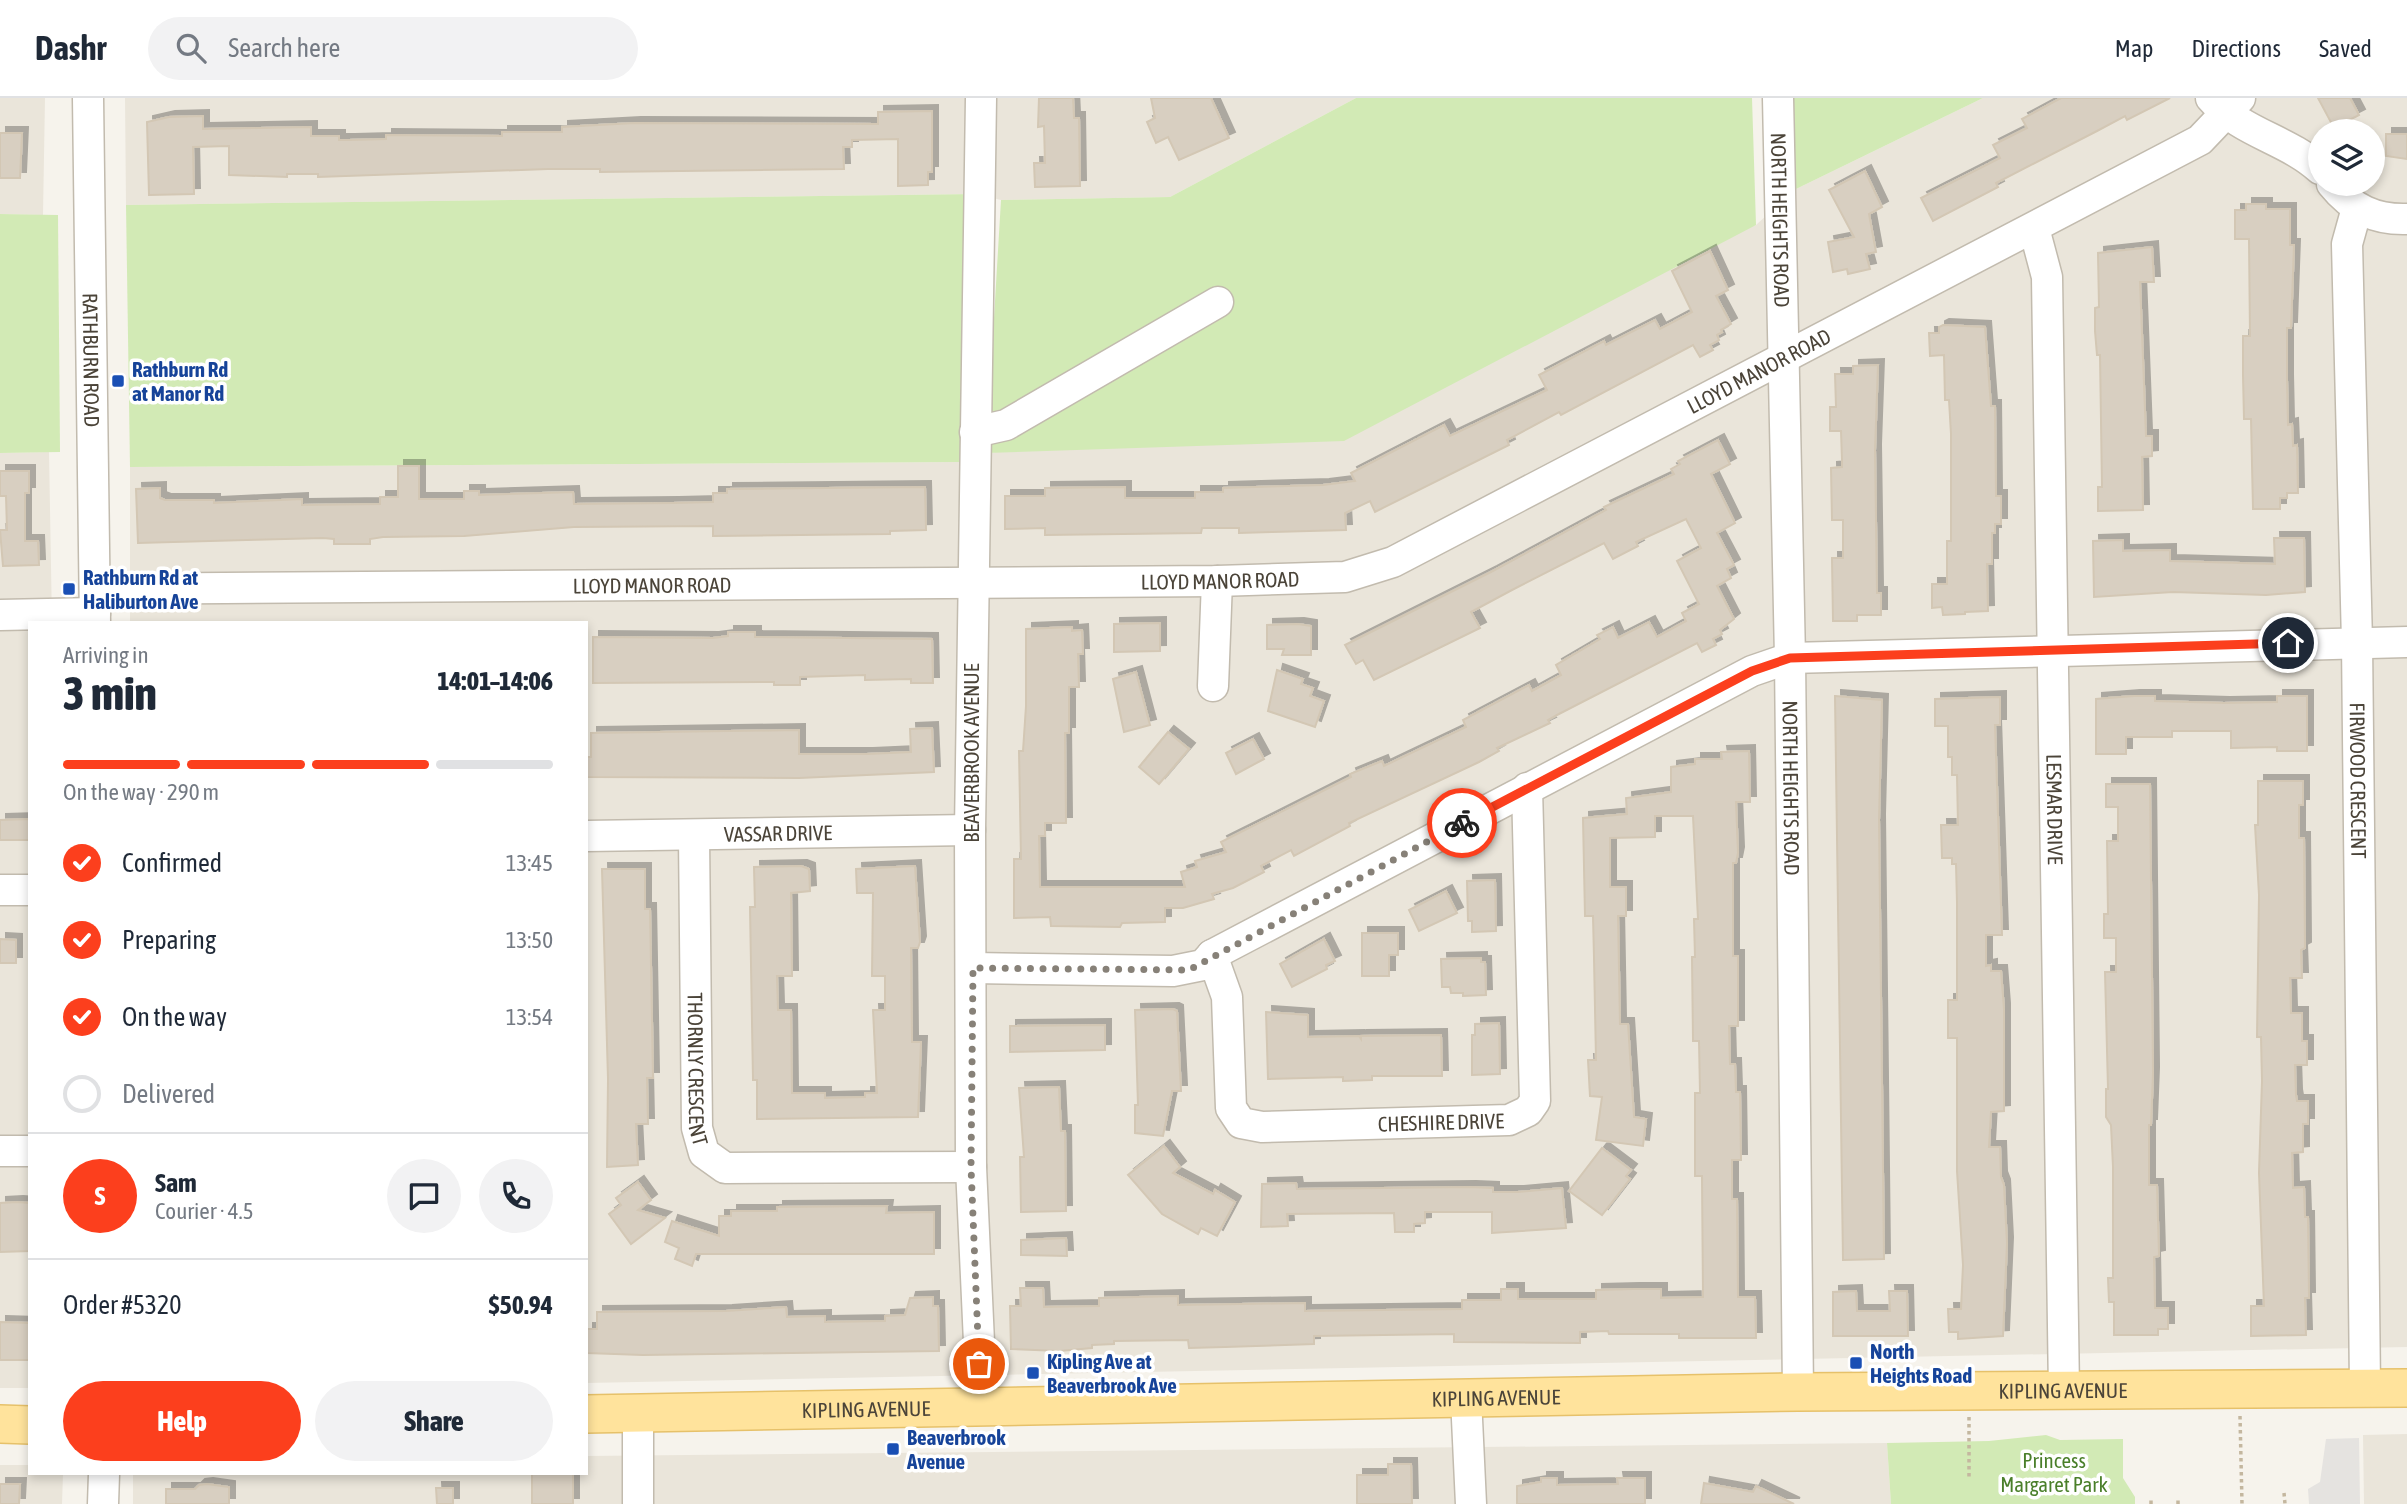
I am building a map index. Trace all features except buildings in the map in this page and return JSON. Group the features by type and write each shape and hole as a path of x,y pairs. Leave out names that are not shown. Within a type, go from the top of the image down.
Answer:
{"main road":[{"name":"KIPLING AVENUE","path":"588,1414 1798,1392 2407,1388"},
{"path":"0,1424 28,1425"}],"street":[{"name":"RATHBURN ROAD","path":"88,98 95,608"},
{"name":"BEAVERBROOK AVENUE","path":"981,98 970,830 973,968 971,1167 982,1408"},
{"name":"NORTH HEIGHTS ROAD","path":"1778,98 1790,658 1798,1392"},
{"name":"LLOYD MANOR ROAD","path":"0,615 95,608 972,583 1217,582 1345,577 1393,562 2200,141 2225,104"},
{"path":"2225,104 2308,158"},
{"path":"2344,196 2357,208 2382,218 2407,219"},
{"name":"FIRWOOD CRESCENT","path":"2357,208 2347,244 2357,642 2365,1388"},
{"name":"LESMAR DRIVE","path":"2034,228 2047,277 2064,1391"},
{"path":"975,432 1006,425 1218,302"},
{"path":"1782,306 1803,324 1827,336"},
{"path":"1213,686 1217,582"},
{"path":"973,968 1181,970 1203,965 1212,956 1527,788 1752,671 1790,658 2407,642"},
{"name":"CHESHIRE DRIVE","path":"1212,956 1227,998 1231,1108 1241,1123 1262,1127 1509,1120 1528,1111 1535,1101 1527,788"},
{"name":"VASSAR DRIVE","path":"588,836 970,830"},
{"name":"THORNLY CRESCENT","path":"694,836 697,1128 704,1153 725,1168 971,1167"},
{"path":"0,890 28,890"},
{"path":"0,1151 28,1151"},
{"path":"1466,1398 1471,1504"},
{"path":"638,1413 638,1504"},
{"path":"103,1504 104,1475"}],"path":[{"path":"2239,1390 2242,1504"},
{"path":"1969,1391 1969,1478"},
{"path":"2284,1493 2285,1504"},
{"path":"2178,1497 2178,1504"},
{"path":"2151,1498 2151,1504"}],"shaded area":[{"path":"0,98 45,98 43,215 0,214"},
{"path":"125,98 1356,98 1170,197 1001,200 977,194 126,205"},
{"path":"1983,98 2407,98 2407,1347 588,1383 588,621 130,621 130,467 962,462 1756,225 1794,190"},
{"path":"49,452 52,621 28,621 28,1388 0,1388 0,453"},
{"path":"2407,1434 2407,1504 2364,1504 2363,1435"},
{"path":"2359,1438 2360,1504 2309,1504 2308,1489 2320,1482 2326,1439"},
{"path":"1887,1443 1891,1504 133,1504 133,1475 588,1475 588,1456"},
{"path":"0,1465 28,1465 28,1475 63,1475 62,1504 0,1504"}],"green space":[{"path":"1356,98 1752,98 1756,225 1344,441 986,453 1001,200 1170,197"},
{"path":"1791,98 1983,98 1794,190"},
{"path":"977,194 962,462 130,467 126,205"},
{"path":"0,214 58,215 60,452 0,453"},
{"name":"Princess Margaret Park","path":"2046,1435 2060,1440 2123,1439 2123,1478 2135,1497 2135,1504 1891,1504 1887,1443 1989,1441"}],"way so far":[{"path":"979,1364 971,1167 973,968 1189,970 1203,965 1212,956 1462,823"}],"place":[{"name":"Rathburn Rd at Manor Rd","path":"118,381"},
{"name":"Rathburn Rd at Haliburton Ave","path":"69,589"},
{"name":"North Heights Road","path":"1856,1363"},
{"name":"Kipling Ave at Beaverbrook Ave","path":"1033,1373"},
{"name":"Beaverbrook Avenue","path":"893,1449"}],"route":[{"path":"1462,823 1752,671 1790,658 2288,643"}]}
